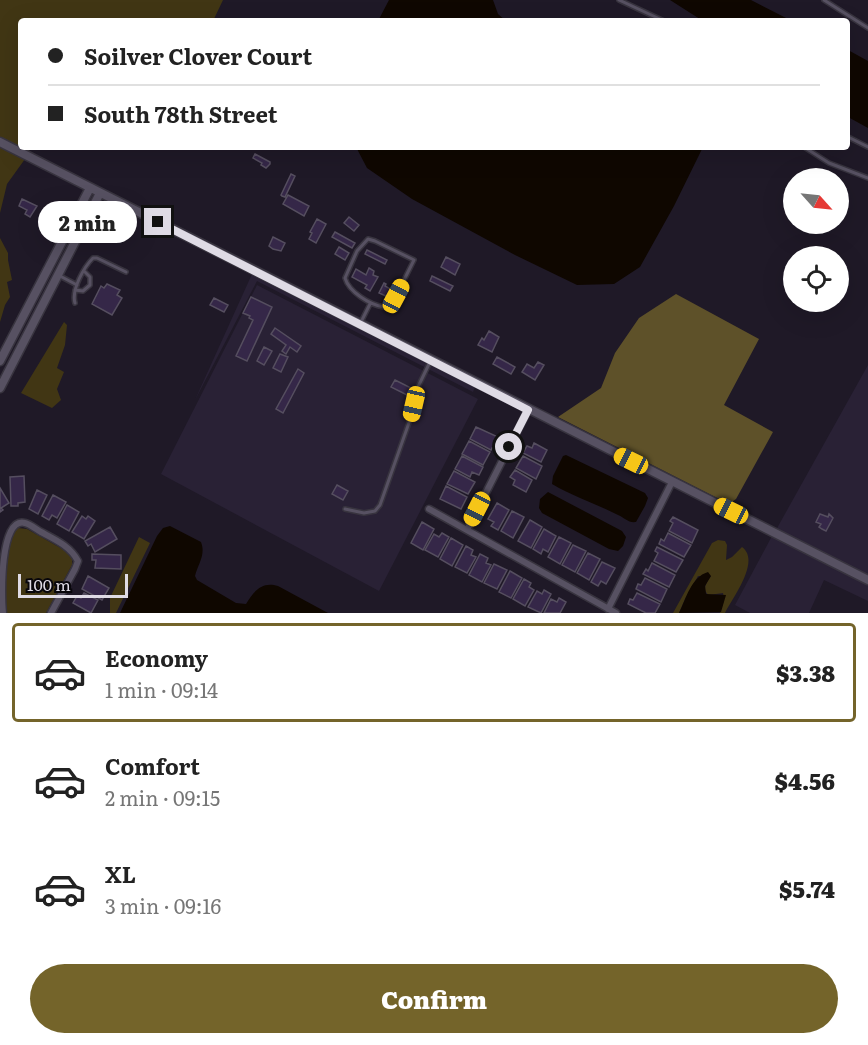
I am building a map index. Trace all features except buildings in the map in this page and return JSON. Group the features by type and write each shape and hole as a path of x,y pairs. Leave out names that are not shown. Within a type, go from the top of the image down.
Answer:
{"street":[{"path":"0,142 868,580"},
{"path":"0,361 90,188"},
{"path":"0,388 100,193"},
{"path":"467,530 528,410"},
{"path":"608,609 672,482"},
{"path":"429,509 616,613"},
{"path":"3,613 0,585 2,550 7,530 14,524 25,523 65,545 78,561 51,613"}],"lane":[{"path":"619,0 657,18"},
{"path":"824,0 868,28"},
{"path":"850,138 868,147"},
{"path":"809,150 829,163 868,178"},
{"path":"368,239 414,260 391,303 384,307 370,304 347,285 345,278 357,251 368,239"},
{"path":"75,303 75,290 90,260 97,258 126,273"},
{"path":"75,290 83,291 90,285 90,277 84,271"},
{"path":"58,275 78,285"},
{"path":"360,324 370,304"},
{"path":"345,509 364,513 375,511 380,505 411,417 416,391 431,360"}],"shaded area":[{"path":"0,0 223,0 214,18 18,18 18,147 0,138"},
{"path":"389,0 493,0 498,14 503,18 380,18"},
{"path":"670,0 751,0 786,18 698,18"},
{"path":"850,51 868,61 868,128 850,118"},
{"path":"0,147 25,159 7,184 0,213"},
{"path":"358,150 702,150 640,267 614,284 577,285 515,255 412,199 367,168"},
{"path":"0,238 8,253 12,280 7,282 10,297 0,322"},
{"path":"252,274 475,387 473,392 257,281 195,400"},
{"path":"257,285 478,399 379,591 161,474"},
{"path":"676,294 759,339 724,405 773,432 736,499 729,504 558,417 601,388 615,353 639,318"},
{"path":"64,322 67,325 65,345 57,368 64,372 57,389 61,400 52,408 21,393"},
{"path":"868,365 868,576 776,530"},
{"path":"566,455 645,493 648,498 636,522 629,521 552,484 553,476 563,456"},
{"path":"548,492 622,531 626,537 623,546 618,551 609,549 542,513 539,508 540,499"},
{"path":"170,526 201,542 203,551 195,576 197,580 236,603 246,604 259,588 272,585 328,613 120,613 157,536 163,528"},
{"path":"18,528 27,529 66,551 72,559 72,565 46,613 6,613 4,567 8,543"},
{"path":"772,536 868,585 868,601 824,580 809,613 750,613 735,605"},
{"path":"139,537 150,543 116,613 110,613 110,598"},
{"path":"718,540 725,541 727,545 726,560 742,547 747,553 748,561 744,579 725,613 720,613 724,600 723,593 709,595 705,591 711,576 698,576 679,613 673,613 712,543"},
{"path":"708,572 711,576 705,586 706,594 726,595 721,612 679,613 693,583"}],"route":[{"path":"158,222 528,410 509,447"}]}
